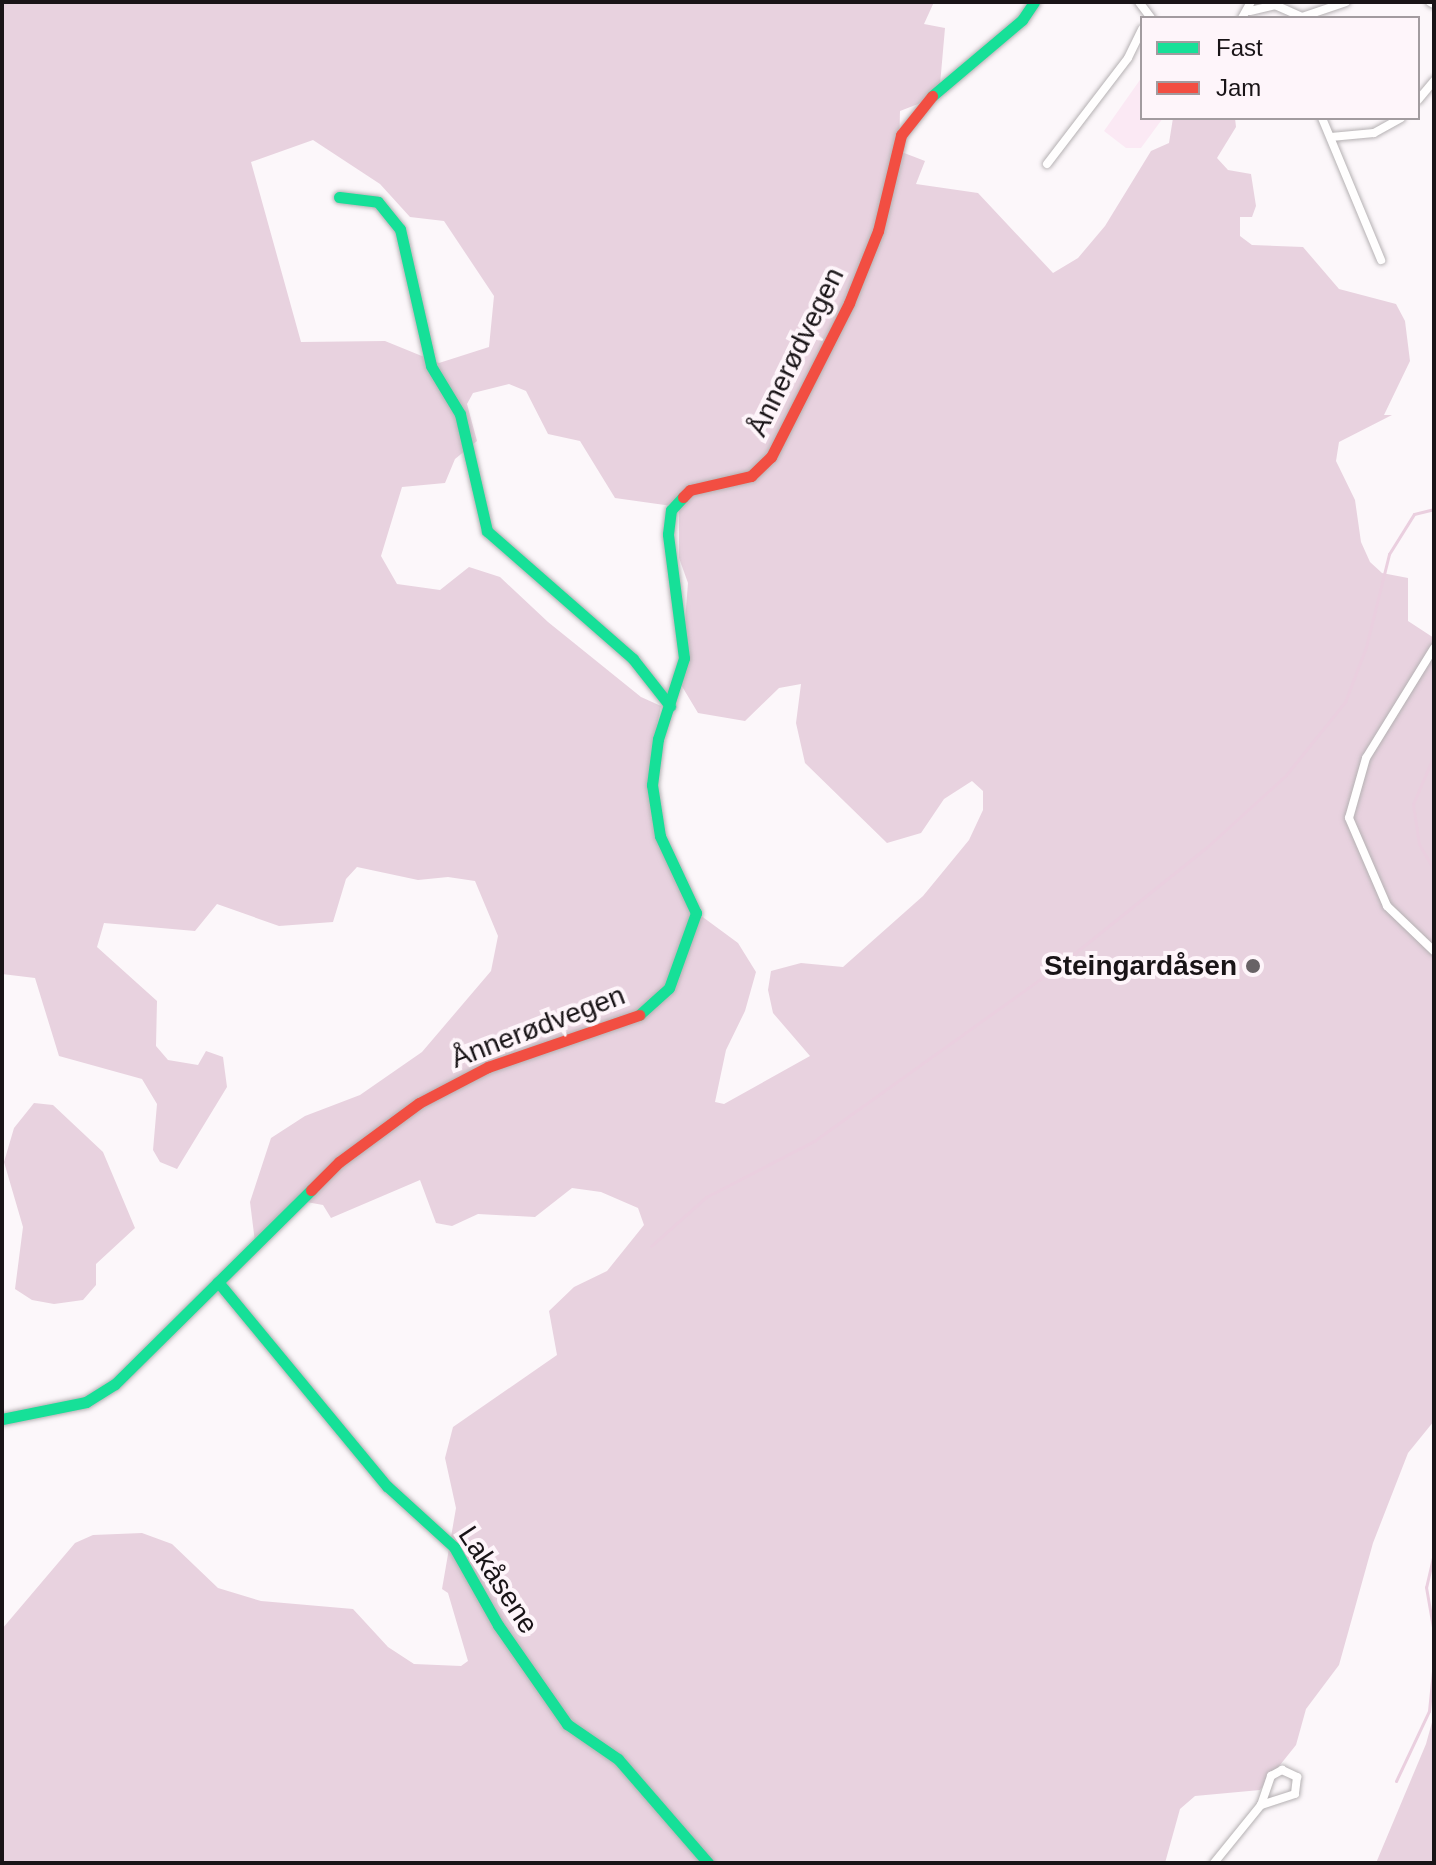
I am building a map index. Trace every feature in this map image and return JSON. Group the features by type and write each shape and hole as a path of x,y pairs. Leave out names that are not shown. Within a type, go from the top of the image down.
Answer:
{"main road":[{"name":"Ånnerødvegen","path":"2,1419 86,1402 106,1391 339,1162 419,1103 488,1067 613,1028 645,1012 669,988 696,913 655,817 654,763 684,658 668,534 674,504 690,490 751,476 771,457 849,303 878,231 901,135 931,97 1022,20 1034,2"},
{"path":"339,197 378,202 400,229 431,366 460,414 487,531 522,567 633,659 670,706"},
{"name":"Lakåsene","path":"218,1282 387,1486 454,1547 498,1625 567,1724 618,1759 708,1863"}],"street":[{"path":"1305,16 1346,2"},
{"path":"1248,10 1275,5 1300,16"},
{"path":"1047,164 1128,58 1140,33"},
{"path":"1420,98 1434,81"},
{"path":"1323,120 1381,260"},
{"path":"1331,137 1374,133 1397,120"},
{"path":"1434,648 1366,758 1349,818 1387,906 1434,951"},
{"path":"1214,1863 1261,1805 1275,1773 1287,1771 1297,1777 1295,1794 1261,1805"}],"shaded area":[{"path":"2,2 934,2 924,24 945,28 939,96 900,111 899,151 925,161 916,184 978,193 1053,273 1078,258 1105,226 1151,151 1169,143 1173,120 1235,120 1236,127 1217,158 1228,170 1251,174 1256,206 1252,217 1240,217 1240,236 1252,245 1303,247 1339,289 1396,304 1405,321 1410,361 1384,415 1392,415 1339,442 1336,461 1355,500 1361,542 1370,562 1382,573 1408,578 1408,621 1434,638 1434,1421 1408,1453 1373,1543 1339,1665 1306,1709 1296,1745 1260,1790 1195,1796 1180,1809 1165,1863 2,1863 2,1629 75,1543 93,1535 142,1533 172,1544 218,1588 261,1601 353,1609 388,1647 414,1664 461,1666 468,1661 448,1593 442,1589 456,1508 445,1458 453,1427 557,1355 549,1311 574,1287 607,1271 644,1225 638,1208 601,1192 572,1188 535,1217 478,1214 452,1226 436,1223 420,1180 331,1218 323,1205 301,1201 255,1242 250,1202 271,1138 305,1116 360,1095 422,1052 491,971 498,936 475,881 448,877 418,880 357,867 346,879 333,922 279,926 217,904 195,931 104,923 97,947 157,1001 156,1046 168,1060 198,1065 206,1051 223,1057 227,1087 177,1169 160,1162 153,1150 157,1104 142,1079 59,1056 35,978 2,974","holes":["313,140 380,184 410,217 444,221 494,296 489,347 439,363 385,341 301,342 251,162","509,384 526,391 548,434 580,441 615,498 679,507 679,558 688,583 680,683 698,713 745,721 779,688 801,684 796,723 805,763 887,843 921,833 944,799 972,781 983,791 983,810 969,840 923,896 843,967 801,963 771,971 768,990 773,1013 810,1056 724,1104 715,1102 726,1050 745,1011 756,972 738,943 700,915 661,848 651,755 661,706 641,697 548,622 500,577 469,567 440,590 397,584 381,556 402,487 445,483 455,459 477,441 467,404 473,393"]},
{"path":"1140,80 1140,120 1162,120 1141,148 1126,148 1104,131"},
{"path":"34,1103 53,1105 103,1152 135,1228 96,1264 96,1285 83,1300 54,1304 32,1300 15,1289 23,1227 4,1162 14,1128"},
{"path":"1434,1715 1434,1863 1376,1863 1426,1744"}],"waterway":[{"path":"651,1246 706,1197 814,1141 1065,961 1207,847 1286,775 1345,702 1366,647 1389,554 1414,514 1434,509"},
{"path":"1434,755 1413,804 1419,844 1434,870"},
{"path":"1434,905 1434,928"},
{"path":"1434,1553 1426,1587 1434,1633"},
{"path":"1396,1781 1429,1711 1434,1661"}],"traffic: fast":[{"path":"932,96 1022,20 1034,2"},
{"path":"339,197 378,202 400,229 431,366 460,414 487,531 633,659 670,706"},
{"path":"639,1015 669,988 696,913 660,836 652,785 658,739 684,658 668,534 671,510 683,497"},
{"path":"2,1419 86,1402 115,1384 311,1190"},
{"path":"218,1282 387,1486 454,1547 498,1625 567,1724 618,1759 708,1863"}],"traffic: jam":[{"path":"683,497 690,490 751,476 771,457 849,303 878,231 901,135 932,96"},
{"path":"311,1190 339,1162 419,1103 488,1067 639,1015"}],"place":[{"name":"Steingardåsen","path":"1253,966"}]}
